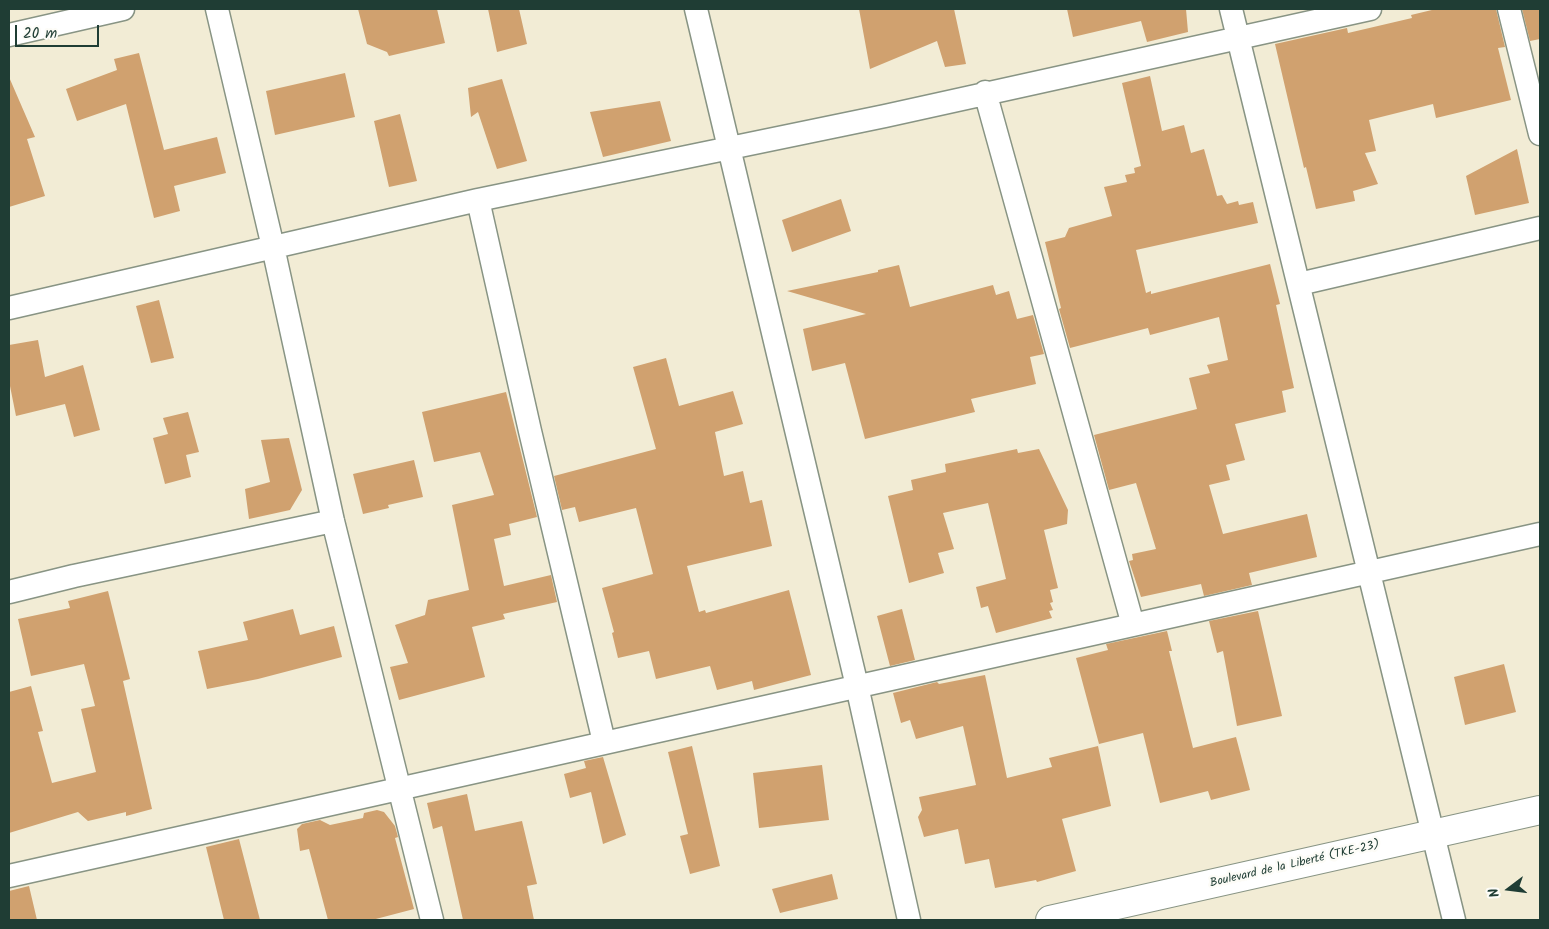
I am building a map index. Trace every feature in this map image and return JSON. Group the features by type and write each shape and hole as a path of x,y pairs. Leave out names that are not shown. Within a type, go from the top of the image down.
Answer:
{"street":[{"path":"9,35 123,9"},
{"path":"217,9 273,247 333,521 401,788 432,920"},
{"path":"696,9 857,686 909,920"},
{"path":"1232,9 1454,920"},
{"path":"9,308 478,200 885,116 985,92 1370,9"},
{"path":"1509,9 1540,134"},
{"path":"985,92 1133,625"},
{"path":"478,200 532,441 604,742"},
{"path":"1299,284 1540,228"},
{"path":"9,592 74,576 333,521"},
{"path":"9,876 1540,534"},
{"name":"Boulevard de la Liberté (TKE-23)","path":"1050,920 1540,810"}],"building":[{"path":"358,9 437,9 445,43 389,56 387,52 367,44"},
{"path":"488,9 519,9 527,44 497,52"},
{"path":"859,9 954,9 966,64 945,67 937,41 870,69"},
{"path":"1067,9 1186,9 1188,32 1147,42 1141,21 1073,37"},
{"path":"1436,9 1496,9 1505,47 1498,48 1511,100 1436,118 1433,104 1369,120 1376,151 1365,153 1378,184 1353,191 1355,201 1316,209 1306,167 1304,168 1275,44 1347,28 1348,33 1412,18 1411,15"},
{"path":"1522,9 1540,9 1540,39 1530,41"},
{"path":"139,53 164,150 217,137 226,173 174,186 180,211 154,218 126,104 77,121 66,89 117,70 114,59"},
{"path":"345,73 355,117 275,135 266,91"},
{"path":"1150,76 1162,131 1184,125 1191,153 1204,149 1217,196 1222,195 1227,204 1238,201 1239,205 1253,202 1258,223 1136,250 1146,293 1151,291 1151,294 1270,264 1280,304 1276,305 1294,388 1282,391 1286,412 1235,424 1245,460 1226,465 1230,480 1209,485 1223,534 1307,514 1317,557 1249,573 1252,585 1204,596 1201,584 1141,597 1129,561 1133,560 1132,554 1156,549 1136,483 1109,490 1094,435 1197,409 1189,378 1210,373 1207,365 1228,360 1219,317 1150,335 1148,328 1070,348 1059,309 1061,308 1045,242 1065,237 1069,228 1112,216 1104,187 1127,182 1125,175 1135,173 1134,168 1141,166 1122,83"},
{"path":"9,77 35,137 27,139 45,196 9,207"},
{"path":"502,79 527,161 497,169 478,112 471,117 468,88"},
{"path":"660,101 671,141 603,157 590,112"},
{"path":"400,114 417,181 389,187 374,121"},
{"path":"1517,149 1529,203 1475,215 1466,176"},
{"path":"841,199 851,231 792,252 782,220"},
{"path":"899,265 910,307 993,285 996,295 1009,291 1017,319 1033,315 1044,354 1030,357 1036,384 971,399 975,412 865,439 845,363 812,371 803,329 866,314 787,291 878,272 878,270"},
{"path":"159,300 174,358 151,363 136,306"},
{"path":"38,340 45,377 83,365 100,430 74,437 65,404 16,416 9,381 9,345"},
{"path":"666,358 679,406 733,391 743,424 715,432 724,476 743,471 750,503 762,500 772,546 687,566 699,612 705,610 706,613 789,590 811,675 754,690 752,681 717,690 710,666 656,679 649,651 618,658 612,633 614,632 602,588 653,574 636,508 579,522 575,507 562,510 554,476 656,449 633,367"},
{"path":"506,392 537,517 509,524 511,535 494,539 504,586 551,575 557,602 503,614 505,619 472,627 485,677 399,700 390,667 408,663 395,625 425,615 428,600 469,590 452,505 494,495 480,452 434,462 422,412"},
{"path":"188,412 199,452 186,455 191,477 165,484 153,438 168,434 163,418"},
{"path":"289,438 302,490 290,510 249,519 245,489 270,482 261,440"},
{"path":"1017,449 1018,453 1039,449 1068,510 1067,524 1044,530 1058,588 1050,590 1053,602 1050,603 1053,610 1049,611 1052,618 996,633 988,606 981,608 976,587 1006,579 988,503 943,513 954,549 938,553 944,573 909,583 888,496 913,490 911,480 946,472 945,464"},
{"path":"414,460 423,497 388,505 389,508 363,514 353,474"},
{"path":"108,591 130,679 123,681 152,809 126,816 126,812 88,821 78,812 9,833 9,692 31,686 43,731 38,732 52,783 96,772 81,709 95,706 84,664 31,676 18,619 70,608 68,601"},
{"path":"293,609 300,635 334,626 342,657 258,679 207,689 198,651 248,640 243,622"},
{"path":"902,609 915,660 890,666 877,616"},
{"path":"1258,611 1282,716 1237,726 1223,651 1217,653 1209,621"},
{"path":"1167,631 1172,651 1169,651 1193,748 1236,737 1250,790 1211,800 1208,791 1160,803 1143,733 1099,744 1076,658 1108,650 1106,644"},
{"path":"1504,664 1516,712 1465,725 1454,677"},
{"path":"985,675 1007,778 1052,767 1049,758 1098,746 1111,806 1062,819 1076,871 1037,882 1036,880 995,888 989,859 965,864 958,829 924,837 918,817 922,810 919,797 976,785 963,726 916,739 910,720 901,723 893,693 937,682 939,684"},
{"path":"692,746 720,866 690,874 680,836 688,834 668,752"},
{"path":"603,757 626,835 603,844 591,792 570,798 564,774 586,768 584,761"},
{"path":"822,765 829,820 759,828 753,773"},
{"path":"467,794 475,831 522,821 537,884 527,886 534,920 463,920 442,826 433,829 427,803"},
{"path":"377,810 384,812 395,826 398,837 395,838 414,909 372,920 328,920 309,849 300,851 297,829 302,824 320,820 330,825 363,818 364,813"},
{"path":"239,839 260,920 224,920 206,847"},
{"path":"832,874 838,899 780,913 772,889"},
{"path":"29,886 37,920 9,920 9,891"}]}
